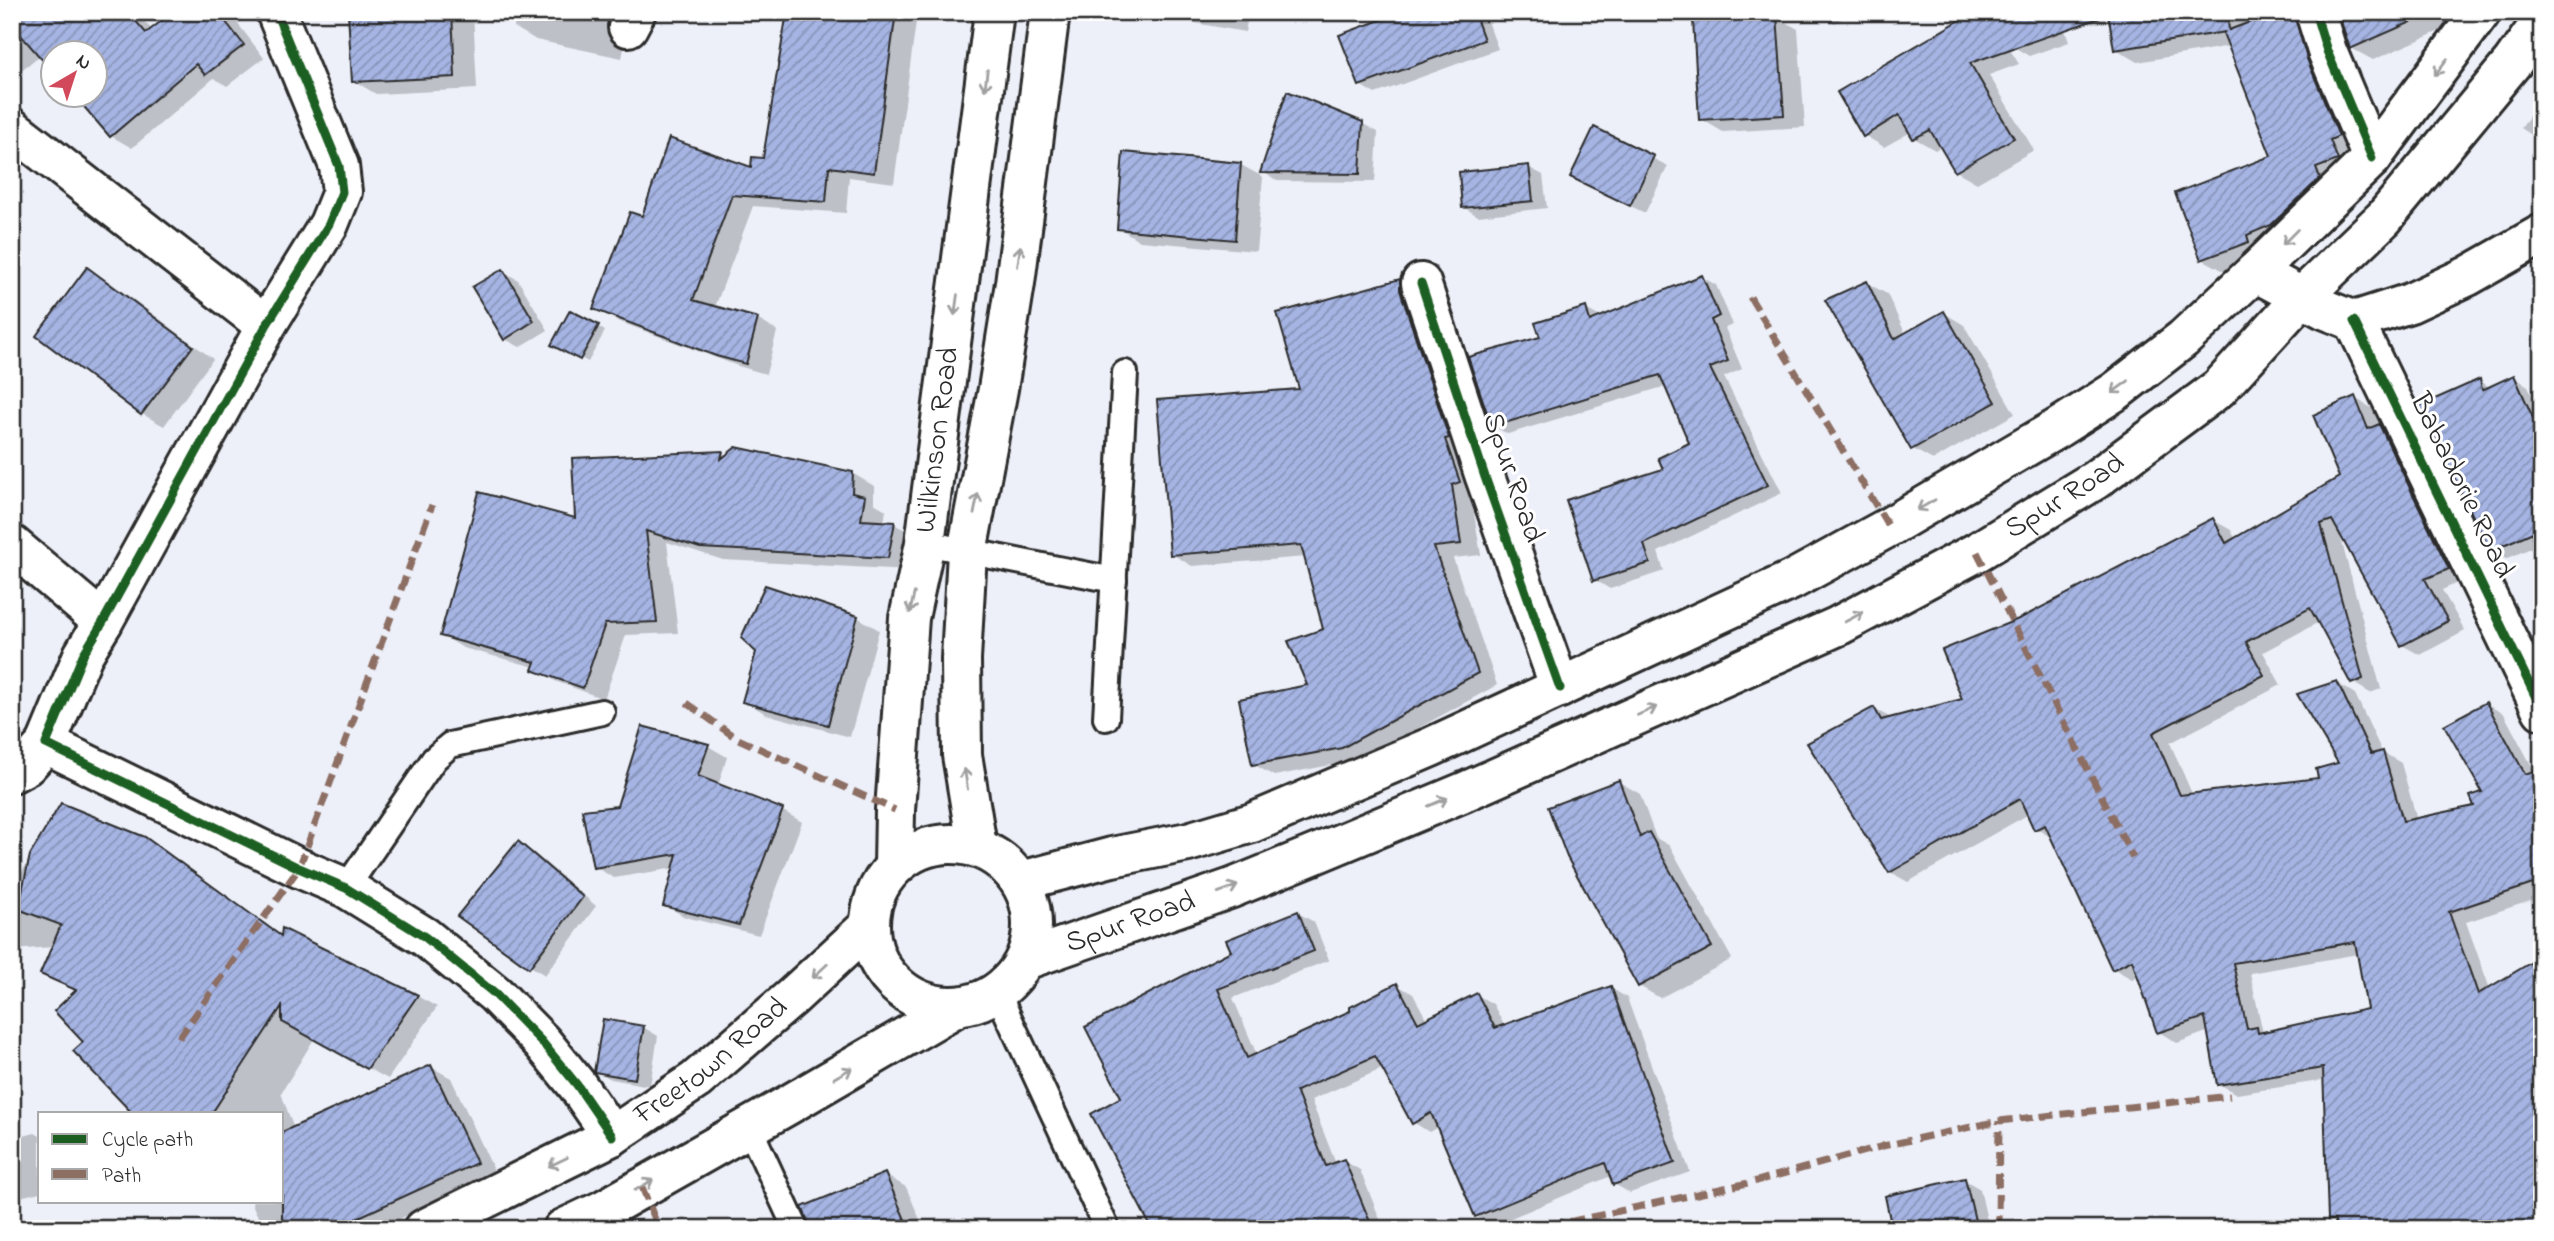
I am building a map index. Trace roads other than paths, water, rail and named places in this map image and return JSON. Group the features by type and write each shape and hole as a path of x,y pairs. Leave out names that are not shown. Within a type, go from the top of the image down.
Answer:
{"main road":[{"path":"12,773 27,765 46,744 83,655 266,326 328,224 342,192 339,166 276,12"},
{"name":"Wilkinson Road","path":"894,867 895,810 909,618 925,543 994,12"},
{"name":"Wilkinson Road","path":"977,846 962,755 961,659 967,552 1015,283 1051,12"},
{"path":"2315,12 2327,51 2372,158"},
{"name":"Spur Road","path":"1021,881 1112,857 1188,842 1252,823 1420,752 1792,580 1889,527 2058,428 2116,391 2183,339 2256,272 2372,158 2481,12"},
{"name":"Spur Road","path":"1025,960 1232,888 1314,855 1464,792 1838,626 1977,552 2095,480 2219,388 2302,297 2384,218 2513,62 2542,22"},
{"path":"12,128 266,326"},
{"path":"2256,272 2324,309 2354,321 2410,303 2468,276 2542,234"},
{"name":"Spur Road","path":"1421,283 1485,477 1560,688"},
{"name":"Babadorie Road","path":"2354,321 2542,710"},
{"path":"12,545 103,622"},
{"path":"46,744 299,868 346,888 425,937 495,994 542,1042 577,1085 612,1136"},
{"path":"940,844 977,846 997,858 1021,881 1029,899 1032,931 1025,960 1013,978 997,992 978,1002 958,1006 925,1002 896,985 877,957 870,925 876,892 894,867 916,851 940,844"},
{"name":"Freetown Road","path":"424,1229 612,1136 696,1080 870,925"},
{"name":"Freetown Road","path":"563,1229 603,1210 958,1006"}],"lane":[{"path":"1106,718 1125,373"},
{"path":"925,543 1114,580"},
{"path":"346,888 434,759 450,745 602,712"},
{"path":"997,992 1107,1229"},
{"path":"749,1127 796,1229"}]}
